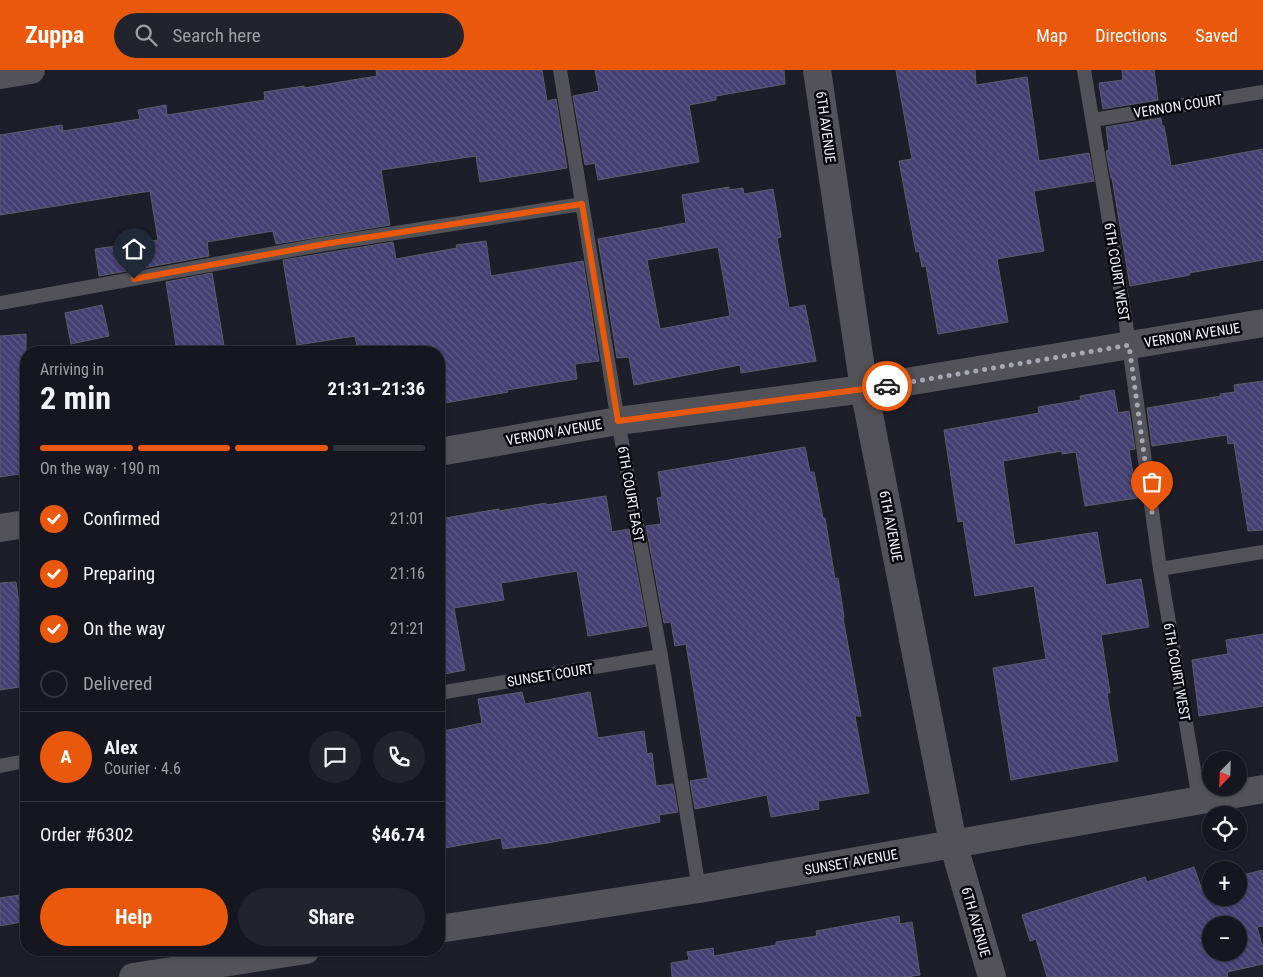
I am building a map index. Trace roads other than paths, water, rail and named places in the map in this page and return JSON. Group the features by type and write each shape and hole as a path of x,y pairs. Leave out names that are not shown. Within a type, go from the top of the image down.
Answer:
{"street":[{"path":"0,75 31,70"},
{"name":"6TH AVENUE","path":"817,70 864,390 953,843 992,977"},
{"name":"VERNON AVENUE","path":"445,451 618,421 864,390 1263,323"},
{"path":"0,528 20,525"},
{"name":"SUNSET AVENUE","path":"445,928 699,889 1263,789"},
{"path":"133,977 268,956"}],"lane":[{"name":"6TH COURT EAST","path":"560,70 618,421 661,656 699,889"},
{"name":"6TH COURT WEST","path":"1084,70 1129,345 1160,568 1199,800"},
{"name":"VERNON COURT","path":"1093,120 1263,92"},
{"path":"0,303 325,244 582,204"},
{"path":"1160,568 1263,552"},
{"name":"SUNSET COURT","path":"445,692 661,656"},
{"path":"0,766 20,762"}]}
